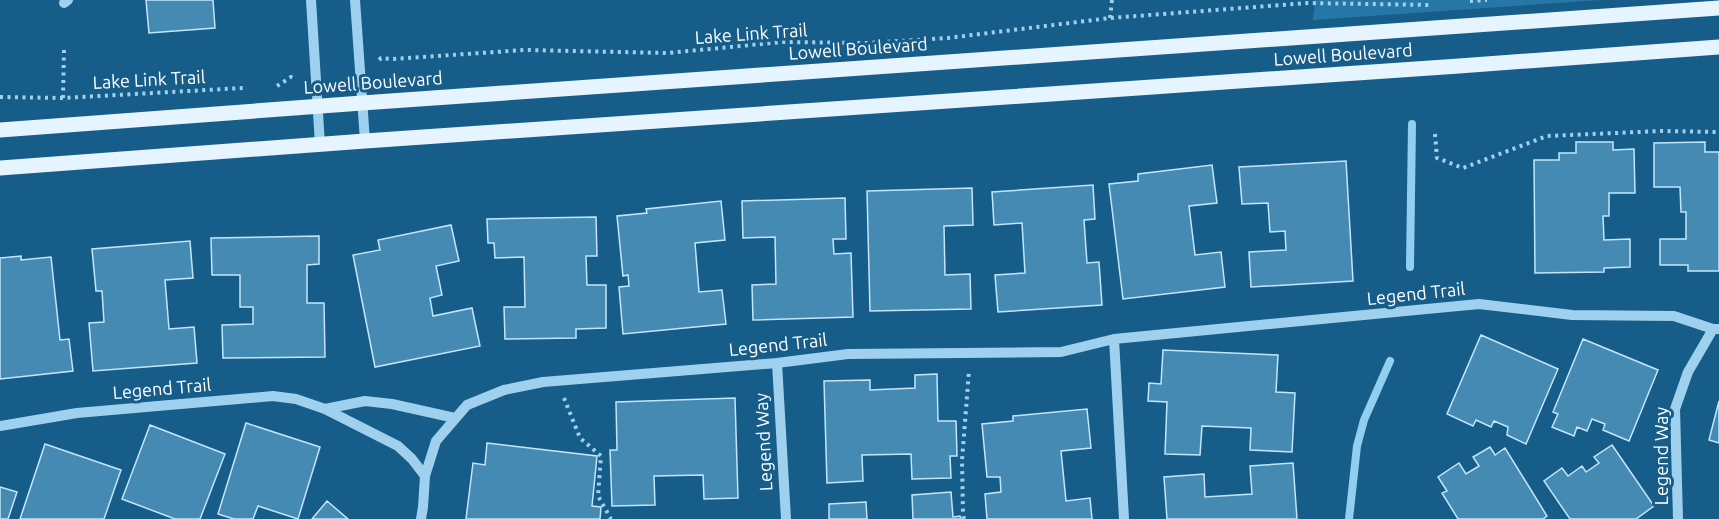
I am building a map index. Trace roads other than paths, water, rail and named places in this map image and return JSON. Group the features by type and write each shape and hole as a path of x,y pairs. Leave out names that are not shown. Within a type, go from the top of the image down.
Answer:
{"main road":[{"name":"Lowell Boulevard","path":"0,130 1719,8"},
{"name":"Lowell Boulevard","path":"0,168 1719,47"}],"street":[{"path":"311,0 320,145"},
{"path":"355,0 365,141"},
{"name":"Legend Trail","path":"425,476 436,441 467,405 504,390 557,380 777,363 848,354 1061,352 1114,339 1479,304 1572,315 1674,316 1716,329"},
{"name":"Legend Way","path":"1678,519 1675,409 1688,372 1716,329"},
{"path":"1114,339 1124,519"},
{"name":"Legend Way","path":"777,363 786,519"},
{"name":"Legend Trail","path":"0,426 77,414 273,396 296,399 325,409 398,446 425,476"},
{"path":"325,409 365,401 392,404 455,418"},
{"path":"421,519 425,476"}],"waterway":[{"path":"1410,267 1412,124"},
{"path":"1349,519 1357,446 1364,420 1390,361"}]}
